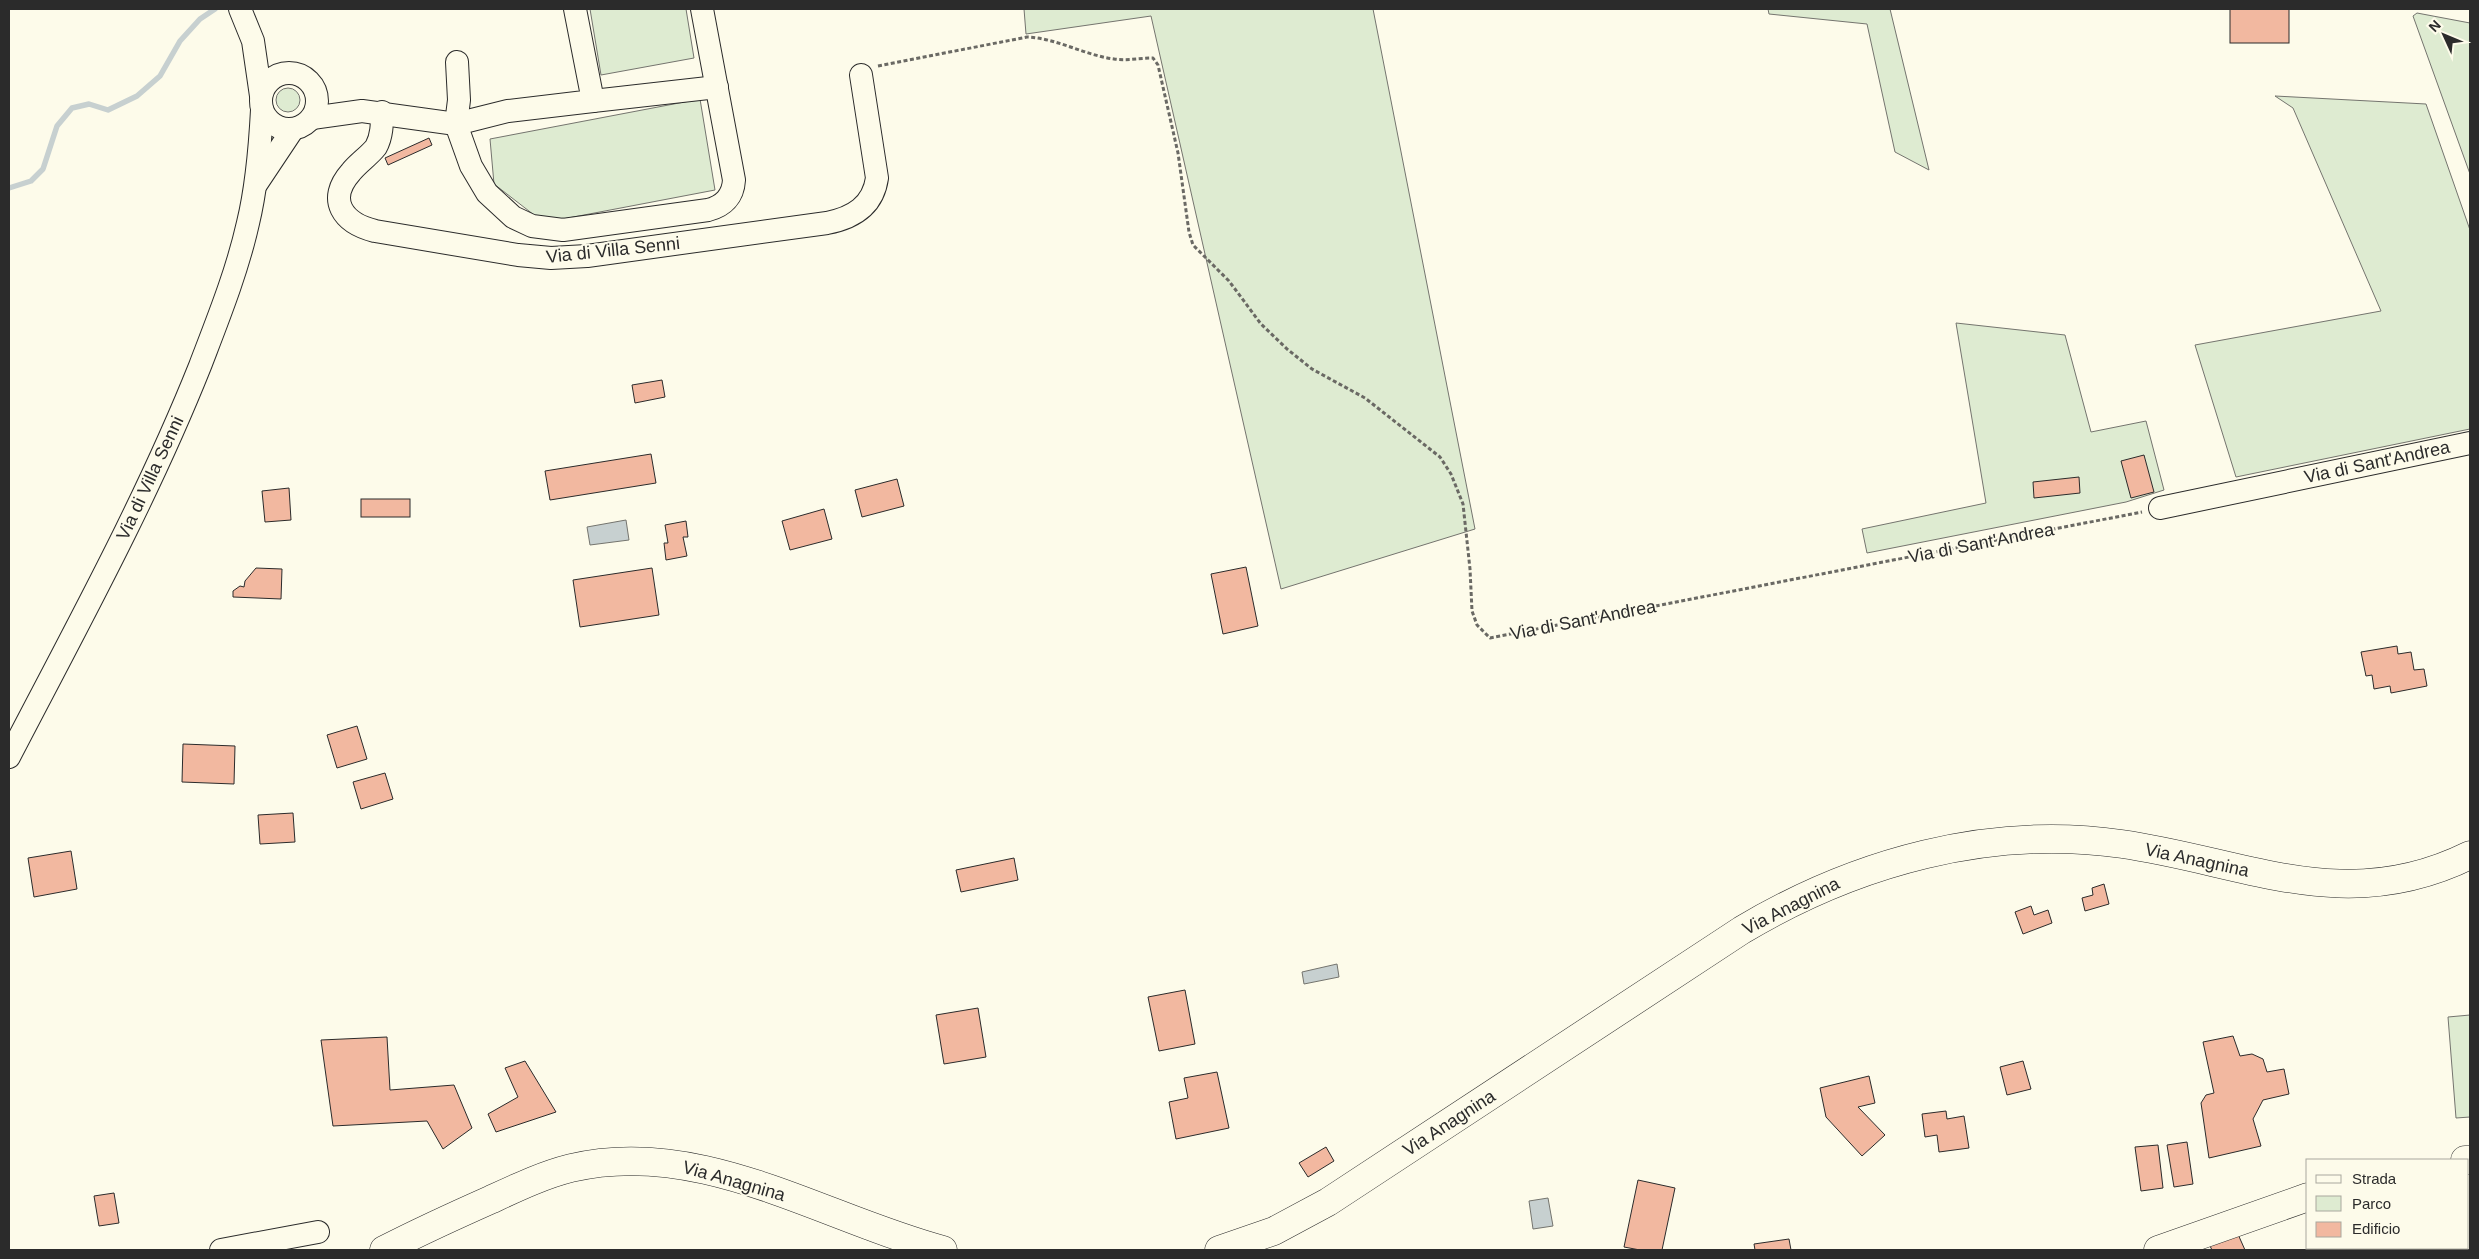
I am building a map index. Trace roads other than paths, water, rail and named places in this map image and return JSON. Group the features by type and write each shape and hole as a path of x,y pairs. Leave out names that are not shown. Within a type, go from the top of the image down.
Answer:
{"main road":[{"name":"Via Anagnina","path":"1219,1250 1274,1231 1328,1202 1742,930 1793,900 1867,871 1975,844 2034,839 2123,844 2274,877 2317,884 2358,884 2412,877 2470,856"},
{"name":"Via Anagnina","path":"384,1250 452,1217 546,1176 598,1163 645,1161 676,1164 737,1178 883,1232 943,1250"},
{"path":"2158,1250 2306,1198"}],"street":[{"name":"Via di Villa Senni","path":"9,757 132,521 163,455 231,282 248,223 255,185 262,103 253,41 240,9"},
{"path":"575,9 594,101"},
{"path":"457,62 459,100 456,124 471,166 486,193 513,217 532,226 552,230 573,229 708,210 728,200 732,193 734,180 702,9"},
{"name":"Via di Villa Senni","path":"253,41 290,73 306,79 316,94 317,102 303,124 255,185"},
{"path":"290,73 274,77 268,82 262,103 266,117 278,128 303,124 354,111 382,112 456,124 508,111 716,87"},
{"name":"Via di Villa Senni","path":"382,112 382,127 378,142 371,152 352,170 342,187 340,196 342,211 353,224 375,231 518,255 568,257 827,223 849,218 870,199 877,178 861,75"},
{"path":"316,94 354,111"},
{"name":"Via di Sant'Andrea","path":"2160,508 2470,443"},
{"path":"221,1250 318,1232"}],"waterway":[{"path":"9,188 31,181 43,169 57,126 72,108 89,104 108,110 137,96 160,76 180,41 200,19 215,9"}]}
